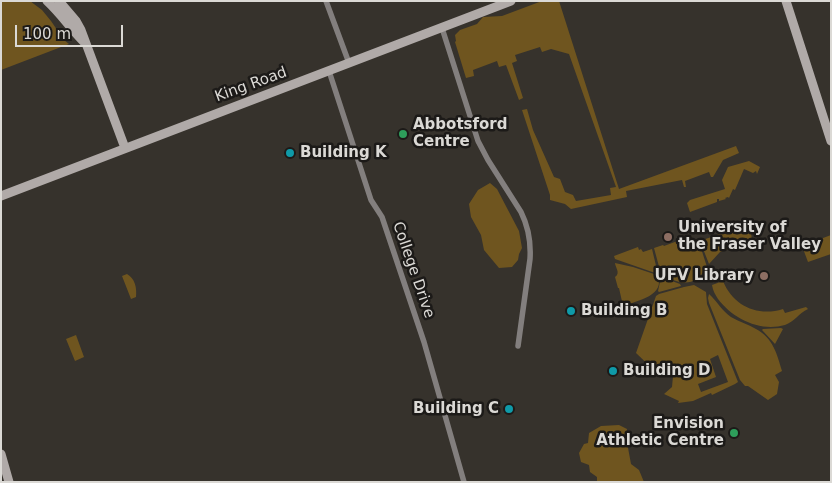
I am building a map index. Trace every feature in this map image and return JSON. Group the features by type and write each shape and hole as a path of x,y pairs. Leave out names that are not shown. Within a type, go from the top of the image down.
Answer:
{"street":[{"path":"47,1 86,44"},
{"path":"59,1 82,30 125,148"},
{"path":"326,1 349,63"},
{"name":"King Road","path":"1,196 511,1"},
{"path":"786,1 831,140"},
{"path":"442,28 478,141 521,212 528,229 530,260 518,346"},
{"name":"College Drive","path":"329,71 371,200 382,217 424,342 464,482"},
{"path":"1,454 9,482"}],"shaded area":[{"path":"1,1 30,1 42,10 69,44 1,70"},
{"path":"542,1 559,1 619,189 736,146 739,153 723,160 713,177 711,177 709,172 685,181 686,187 684,187 682,180 626,191 627,197 571,209 565,204 550,200 522,110 527,109 533,130 554,177 560,179 565,192 573,195 576,201 611,195 610,188 616,187 569,54 551,49 542,52 540,47 515,55 517,61 512,63 523,98 519,100 506,65 499,67 497,61 473,70 474,76 466,78 455,42 455,35 460,30 477,24 483,17 502,16"},
{"path":"749,161 760,167 757,174 756,171 753,173 744,169 735,190 733,189 729,198 719,201 717,199 717,202 690,212 687,203 690,200 725,189 722,180 728,167"},
{"path":"490,183 497,189 519,231 522,248 518,260 512,267 499,268 484,250 481,235 471,217 469,204 478,190"},
{"path":"739,227 751,233 752,240 720,252 709,264 700,241"},
{"path":"831,235 831,254 808,262 802,246"},
{"path":"691,236 693,241 699,242 707,267 702,274 687,283 661,274 654,248"},
{"path":"638,247 643,252 652,249 658,274 615,259 614,256"},
{"path":"615,263 657,275 658,288 649,296 623,306 615,277 618,272"},
{"path":"127,274 132,278 136,287 136,297 131,299 122,276"},
{"path":"661,277 680,284 681,286 659,292"},
{"path":"723,281 733,297 747,307 756,310 764,312 783,309 785,313 806,307 808,309 785,325 766,327 757,325 739,318 718,299 712,285"},
{"path":"694,285 706,292 707,304 738,382 712,395 711,393 693,401 678,403 679,401 664,394 672,387 673,376 658,374 636,353 656,296","holes":["718,355 728,382 701,392 698,384 716,377 710,359"]},
{"path":"709,294 728,315 762,333 774,347 782,371 775,375 779,382 777,394 768,400 748,386 745,386 740,380 709,303"},
{"path":"763,329 783,329 775,344 762,330"},
{"path":"76,335 84,357 75,361 66,339"},
{"path":"619,425 627,429 626,437 631,464 639,470 644,482 597,482 597,477 590,472 589,465 581,462 579,453 584,444 588,443 589,433 601,426"}],"place":[{"name":"Abbotsford Centre","path":"403,134"},
{"name":"Building K","path":"290,153"},
{"name":"University of the Fraser Valley","path":"668,237"},
{"name":"UFV Library","path":"764,276"},
{"name":"Building B","path":"571,311"},
{"name":"Building D","path":"613,371"},
{"name":"Building C","path":"509,409"},
{"name":"Envision Athletic Centre","path":"734,433"}]}
